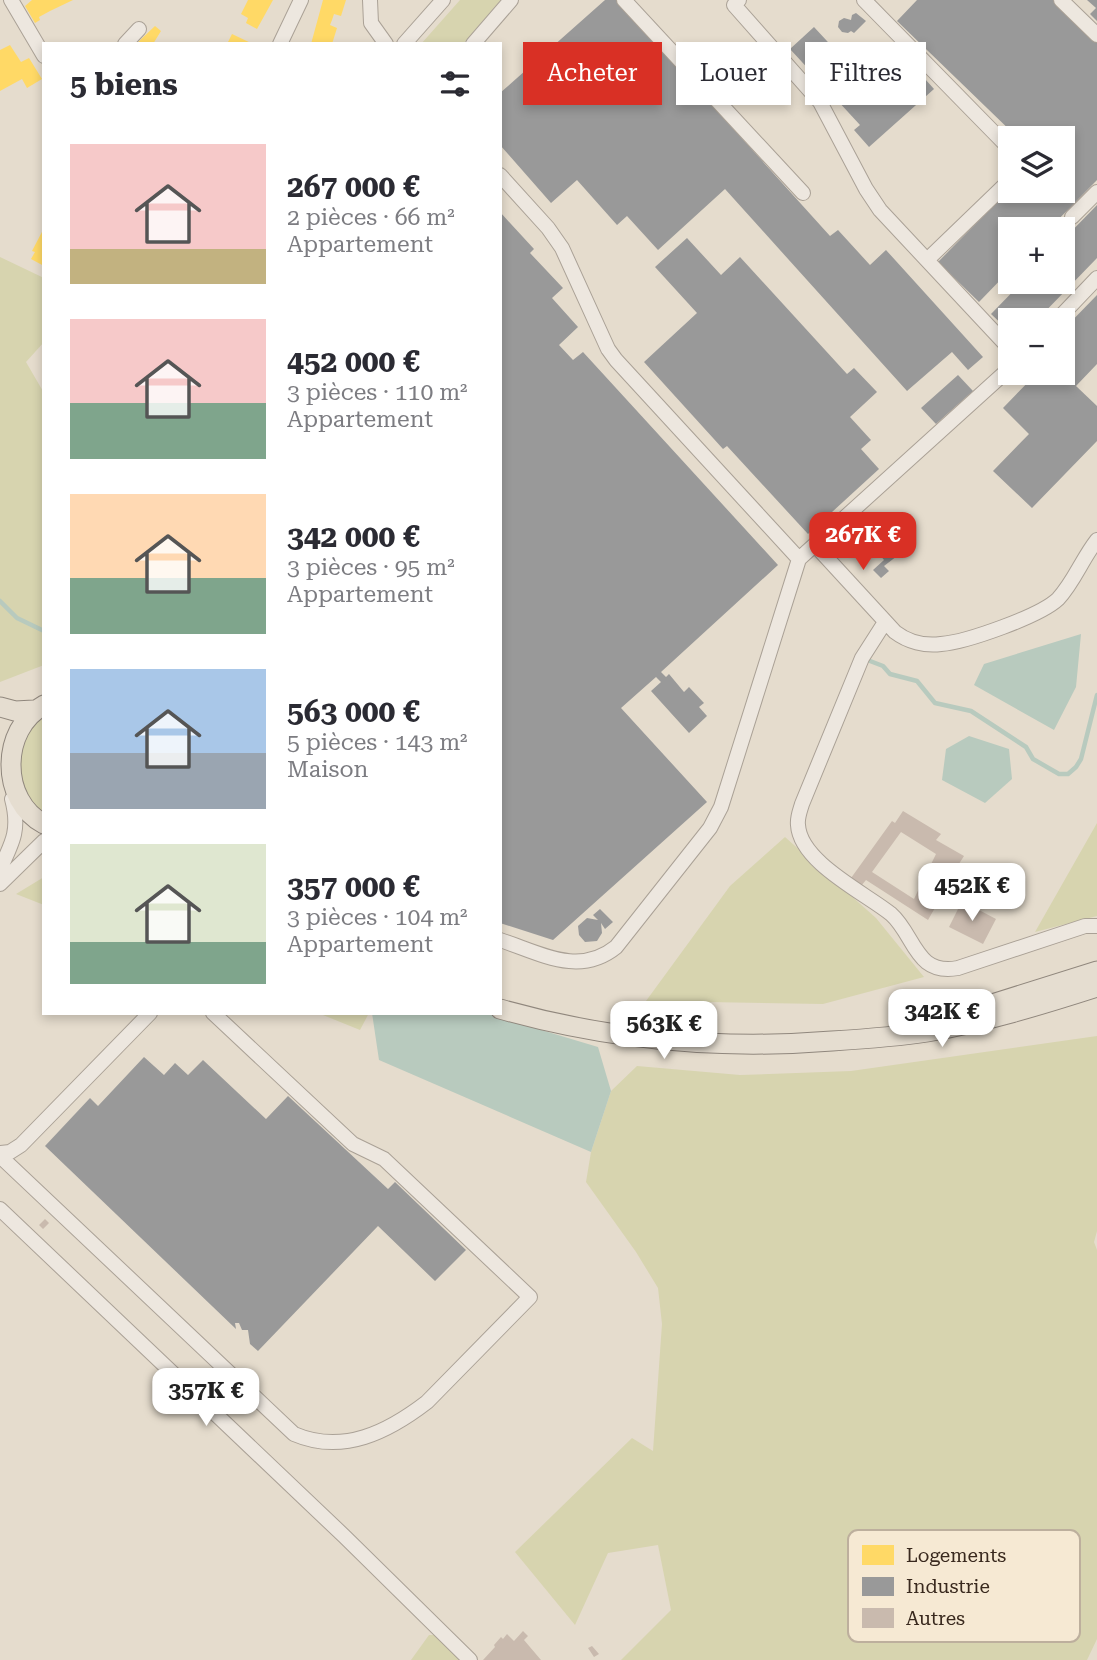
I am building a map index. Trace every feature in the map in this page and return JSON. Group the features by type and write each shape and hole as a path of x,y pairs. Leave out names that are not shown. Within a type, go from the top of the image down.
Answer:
{"main road":[{"path":"0,707 15,711 39,708"},
{"path":"39,708 22,719 1,751 4,779 12,799 27,816 42,823"},
{"path":"835,1041 945,1017 1097,971"},
{"path":"502,1009 569,1026 680,1042 742,1045 894,1037 956,1026 1042,1005 1097,987"}],"street":[{"path":"11,0 42,53"},
{"path":"281,42 301,0"},
{"path":"370,0 371,23 385,42"},
{"path":"406,42 443,0"},
{"path":"475,42 512,0"},
{"path":"624,0 803,193"},
{"path":"738,0 734,5 820,102 880,210 998,336"},
{"path":"864,0 998,137"},
{"path":"1061,0 1097,34"},
{"path":"127,42 139,29"},
{"path":"502,177 548,228 562,248 608,349 616,360 799,559"},
{"path":"927,260 998,192"},
{"path":"1072,217 1097,192"},
{"path":"1068,308 1097,278"},
{"path":"502,941 565,961 587,962 616,947 710,828 721,807 799,559 998,380"},
{"path":"815,545 885,622 909,641 932,645 954,642 1044,609 1057,599 1070,583 1097,540"},
{"path":"885,622 862,658 802,804 798,826 807,846 832,872 891,915 919,955 929,964 941,969 958,968 1085,926 1097,926"},
{"path":"0,869 15,834 16,815 12,799"},
{"path":"0,884 42,843"},
{"path":"0,1154 14,1150 25,1141 148,1015"},
{"path":"0,1154 294,1434 322,1443 354,1441 378,1433 411,1413 427,1402 530,1297 384,1159 353,1144 215,1015"},
{"path":"0,1143 25,1141"},
{"path":"0,1209 344,1536 470,1660"}],"shaded area":[{"path":"460,0 501,0 465,42 423,42"},
{"path":"0,257 42,277 42,344 26,362 42,390 42,666 0,682"},
{"path":"1081,634 1076,687 1054,730 974,685 984,664"},
{"path":"42,716 42,812 23,798 15,745"},
{"path":"969,736 1009,749 1012,779 985,803 942,780 946,749"},
{"path":"1097,823 1097,916 1035,932"},
{"path":"785,837 876,918 924,977 823,1004 646,1001 730,886"},
{"path":"42,878 42,904 16,894"},
{"path":"323,1015 368,1015 360,1030"},
{"path":"372,1015 492,1015 598,1047 611,1091 591,1152 379,1060"},
{"path":"1097,1036 1097,1231 1094,1242 1097,1250 1097,1639 1087,1660 621,1660 671,1610 658,1545 608,1553 575,1625 515,1552 632,1438 653,1451 662,1324 658,1288 586,1182 591,1152 611,1091 637,1066 740,1075 851,1071"},
{"path":"429,1635 435,1635 461,1660 411,1660"}],"building: Logements":[{"path":"32,0 73,0 39,17 40,20 35,23 25,6"},
{"path":"248,0 273,0 257,29 246,23 248,18 241,14"},
{"path":"323,0 346,0 341,16 334,14 330,25 337,28 333,42 312,42"},
{"path":"155,26 161,31 154,42 138,42"},
{"path":"232,34 249,42 228,42"},
{"path":"10,45 21,62 29,58 42,79 27,88 22,79 0,91 0,50"},
{"path":"42,232 42,265 31,259 35,252 32,251"}],"building: Industrie":[{"path":"605,0 617,0 655,42 558,42"},
{"path":"917,0 1053,0 1097,43 1097,180 1075,202 1075,126 1006,126 926,49 926,42 919,42 897,21"},
{"path":"1087,0 1097,0 1097,21 1090,14 1096,8"},
{"path":"856,13 866,21 854,33 842,32 838,27 839,21 844,18 851,20"},
{"path":"814,27 828,42 805,42 805,65 791,48"},
{"path":"662,50 676,65 676,105 712,105 830,236 838,230 870,265 886,250 983,357 968,370 952,352 907,391 725,189 658,250 627,216 617,225 577,180 551,203 502,147 502,91 523,73 523,105 662,105"},
{"path":"926,80 934,89 926,96"},
{"path":"842,105 916,105 869,147 854,130 860,125"},
{"path":"998,201 1074,203 1061,217 998,217 998,282 979,302 938,262"},
{"path":"1097,205 1097,258 1075,281 1075,228"},
{"path":"502,214 534,249 530,253 563,288 552,298 578,327 559,345 573,360 583,352 778,565 661,672 666,677 669,674 684,692 689,687 704,703 699,707 707,716 689,733 651,691 661,682 656,677 621,708 707,802 553,940 502,924"},
{"path":"687,238 721,275 740,257 847,374 854,368 877,392 850,417 871,440 861,449 879,469 808,534 727,446 723,449 644,362 697,313 655,267"},
{"path":"1010,294 1062,294 1049,308 998,308 998,321 991,314"},
{"path":"1097,295 1097,364 1076,386 1097,406 1097,441 1032,508 993,471 1029,434 1003,408 1025,385 1075,385 1075,318"},
{"path":"958,375 973,391 936,424 921,408"},
{"path":"893,543 901,553 884,566 889,571 881,578 873,570 884,560 880,555"},
{"path":"600,909 613,922 605,929 601,923 602,933 597,941 585,942 579,935 578,926 587,918 598,920 593,915"},
{"path":"144,1057 164,1075 175,1063 188,1075 203,1060 266,1119 288,1096 388,1189 395,1182 466,1250 435,1281 378,1226 258,1351 250,1344 248,1330 242,1330 239,1323 235,1323 236,1329 45,1146 90,1098 98,1106"}],"building: Autres":[{"path":"903,811 941,834 936,840 964,856 948,881 953,884 945,898 934,892 929,901 936,906 928,920 866,880 861,886 851,878 892,821 895,823","holes":["901,832 936,854 914,899 872,872"]},
{"path":"962,901 996,919 983,944 949,927"},
{"path":"45,1219 49,1223 43,1229 39,1225"},
{"path":"523,1631 528,1636 524,1640 541,1660 483,1660 501,1637 503,1639 507,1634 514,1641"},
{"path":"592,1646 599,1654 594,1657 588,1648"}],"waterway":[{"path":"0,601 17,618 42,630"},
{"path":"870,661 883,666 890,674 917,681 935,703 971,711 1026,747 1033,759 1059,774 1068,774 1081,759 1097,695"}]}
